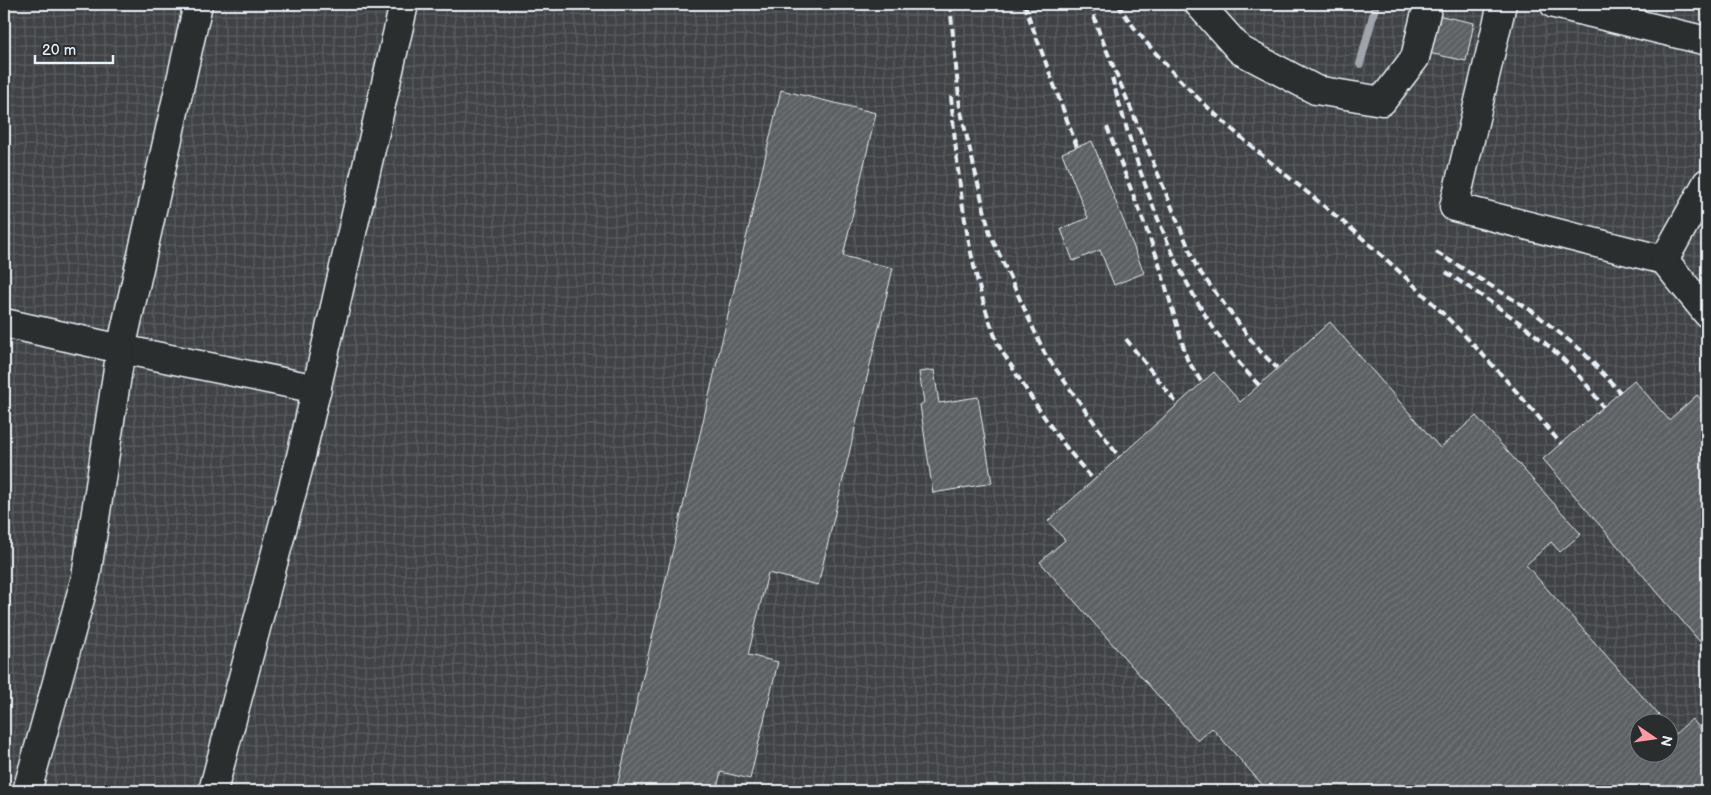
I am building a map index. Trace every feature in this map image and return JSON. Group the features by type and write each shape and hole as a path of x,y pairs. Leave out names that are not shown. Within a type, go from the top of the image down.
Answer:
{"lane":[{"path":"27,791 86,577 121,349 198,4"},
{"path":"213,791 299,465 404,4"},
{"path":"1199,4 1240,50 1316,90 1382,101 1415,58 1428,4"},
{"path":"1502,4 1454,207 1664,260 1707,313"},
{"path":"1554,4 1707,41"},
{"path":"1664,260 1707,183"},
{"path":"4,323 317,389"}],"shaded area":[{"path":"4,4 1707,4 1707,791 4,791"}],"building":[{"path":"1026,4 1057,4 1029,11"},
{"path":"1437,15 1474,23 1466,61 1429,53"},
{"path":"781,90 876,113 843,256 893,268 818,585 768,573 748,655 778,662 750,779 721,772 716,791 616,791"},
{"path":"1092,141 1144,273 1114,285 1100,250 1073,261 1061,229 1088,218 1062,153"},
{"path":"1330,322 1440,448 1476,416 1581,534 1560,552 1551,542 1526,565 1656,712 1628,712 1628,762 1678,762 1678,731 1692,719 1707,737 1707,791 1268,791 1212,728 1198,741 1040,562 1065,540 1048,521 1214,372 1240,402"},
{"path":"934,370 939,403 978,397 992,483 933,493 920,405 924,402 919,372"},
{"path":"1634,380 1669,420 1697,395 1707,406 1707,650 1543,459"}],"waterway":[{"path":"1360,64 1376,4"}],"railway":[{"path":"950,4 960,108 990,234 1045,354 1119,457"},
{"path":"1024,4 1077,147"},
{"path":"1090,4 1099,32 1197,268 1258,349 1277,368"},
{"path":"1118,4 1160,58 1204,104 1406,277 1512,386 1561,444"},
{"path":"1112,78 1136,159 1167,241 1186,281 1207,318 1231,353 1259,385"},
{"path":"951,96 960,189 970,250 977,280 996,339 1002,352 1052,428 1094,480"},
{"path":"1107,127 1157,257 1187,359 1202,383"},
{"path":"1436,252 1532,311 1581,350 1620,392"},
{"path":"1446,272 1511,316 1551,348 1570,366 1603,407"},
{"path":"1126,339 1178,405"}]}
